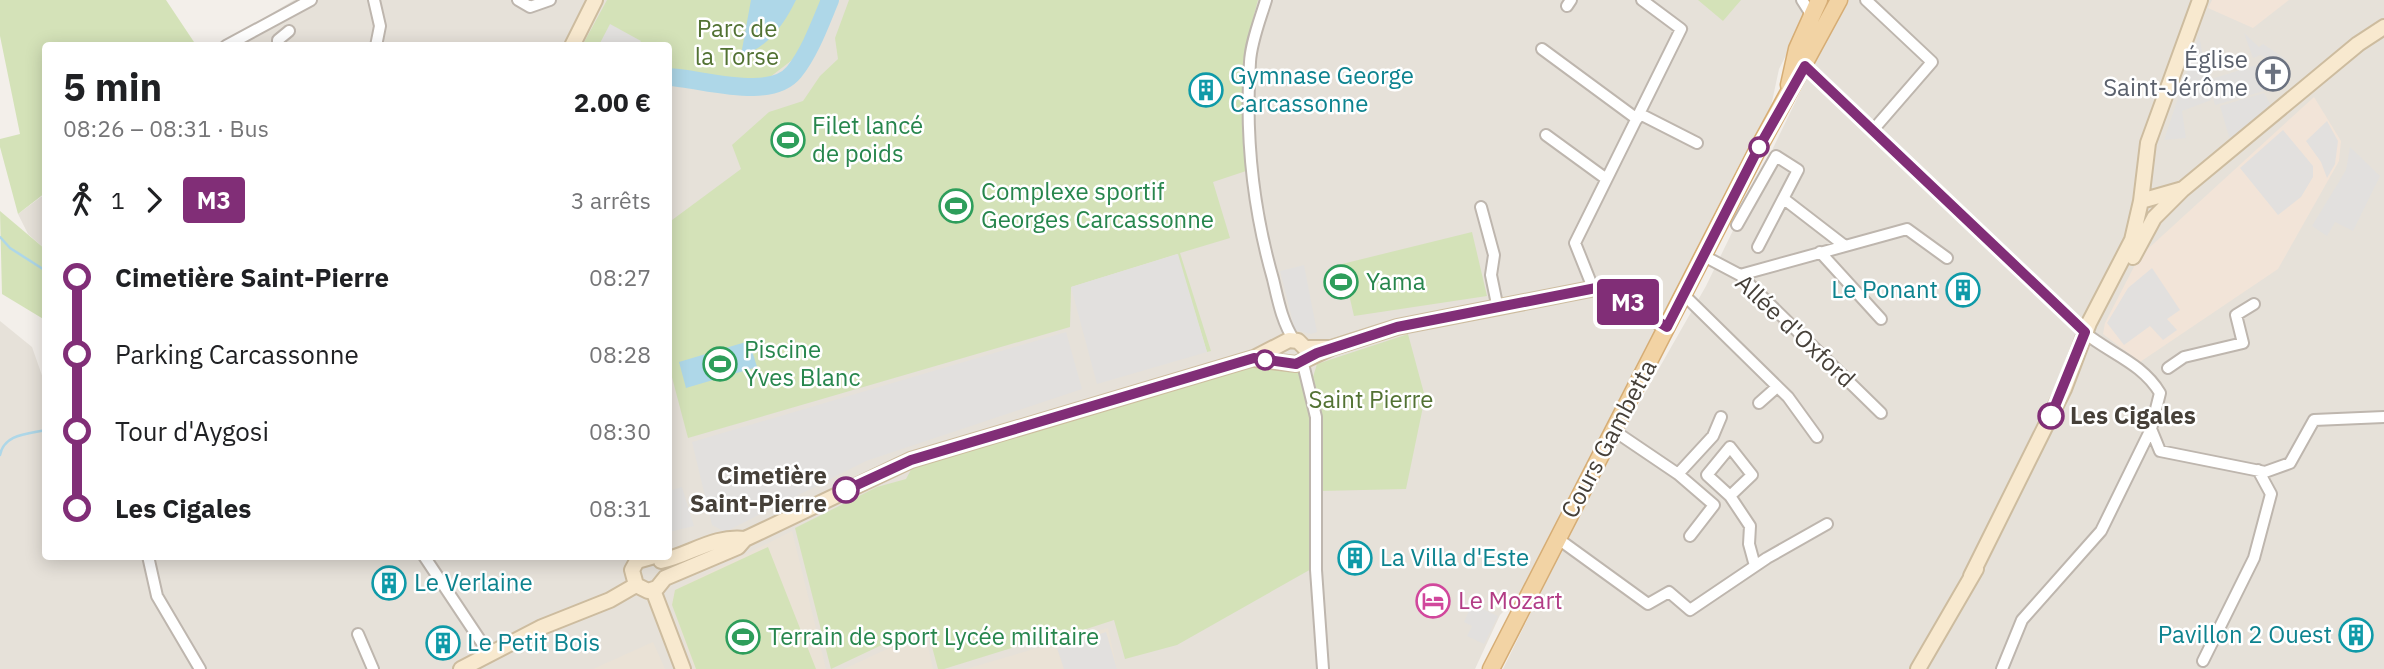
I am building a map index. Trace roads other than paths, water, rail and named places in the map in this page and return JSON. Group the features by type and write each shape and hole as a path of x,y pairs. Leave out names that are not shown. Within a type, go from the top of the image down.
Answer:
{"main road":[{"path":"574,42 595,0"},
{"name":"Cours Gambetta","path":"1491,669 1786,97 1800,62 1809,21 1819,0"},
{"name":"Cours Gambetta","path":"1800,62 1839,0"},
{"path":"2150,207 2145,167 2148,143 2200,0"},
{"path":"1918,669 1971,576 2064,390 2132,240 2150,207 2183,189 2364,40 2384,27"},
{"path":"645,560 632,575 636,585 644,590 653,590 665,578 737,547 745,540 911,460 1254,358 1293,349 1331,348 1430,319 1498,309 1593,288 1608,289 1667,327"},
{"path":"672,552 733,538 745,540"},
{"path":"649,560 665,578"},
{"path":"461,669 542,627 610,600 636,585"},
{"path":"653,590 683,669"}],"street":[{"path":"233,42 311,0"},
{"path":"374,0 380,26 377,42"},
{"path":"518,0 530,7 550,0"},
{"path":"1266,0 1250,59 1251,170 1255,206 1266,256 1293,349 1304,369 1315,417 1315,570 1323,669"},
{"path":"1593,288 1575,243 1681,29 1642,0"},
{"path":"1802,0 1809,11 1809,21"},
{"path":"1866,0 1932,62 1873,130"},
{"path":"278,42 289,31"},
{"path":"1542,48 1638,117 1697,143"},
{"path":"1800,62 2089,336 2139,367 2160,393 2151,429 2101,531 2022,620 2002,669"},
{"path":"1546,135 1605,178"},
{"path":"1737,225 1776,156 1798,170 1758,247"},
{"path":"1784,199 1845,246"},
{"path":"1481,207 1494,255 1491,275 1498,309"},
{"path":"1740,275 1907,229 1947,258"},
{"path":"1820,252 1881,319"},
{"name":"Allée d'Oxford","path":"1704,256 1740,275 1881,413"},
{"path":"1684,295 1777,387 1817,437"},
{"path":"2168,368 2184,357 2243,343 2236,315 2255,304"},
{"path":"1759,404 1777,387"},
{"path":"1678,474 1713,436 1721,416"},
{"path":"2151,429 2160,451 2265,472 2290,463 2314,420 2384,417"},
{"path":"1613,430 1678,474 1714,505 1690,536"},
{"path":"1730,495 1752,475 1730,447 1707,475 1730,495 1750,526 1749,544 1755,566"},
{"path":"2203,661 2254,558 2271,494 2258,470"},
{"path":"1557,538 1647,604 1669,592 1690,610 1755,566 1827,524"},
{"path":"149,560 157,596 200,669"},
{"path":"427,560 490,655"},
{"path":"358,634 373,669"}],"water":[{"path":"751,0 796,0 774,34 759,48 741,55"},
{"path":"749,341 757,367 686,388 679,362"}],"waterway":[{"path":"672,77 752,87 769,86 783,81 794,72 805,56 830,0"},
{"path":"0,237 10,248 42,268"},
{"path":"0,455 2,448 11,439 42,431"}],"place":[{"name":"Église Saint-Jérôme","path":"2273,74"},
{"name":"Gymnase George Carcassonne","path":"1206,90"},
{"name":"Filet lancé de poids","path":"788,140"},
{"name":"Complexe sportif Georges Carcassonne","path":"956,206"},
{"name":"Yama","path":"1341,282"},
{"name":"Le Ponant","path":"1963,290"},
{"name":"Piscine Yves Blanc","path":"720,364"},
{"name":"Les Cigales","path":"2051,416"},
{"name":"Cimetière Saint-Pierre","path":"846,490"},
{"name":"La Villa d'Este","path":"1355,558"},
{"name":"Le Verlaine","path":"389,583"},
{"name":"Le Mozart","path":"1433,601"},
{"name":"Pavillon 2 Ouest","path":"2356,635"},
{"name":"Terrain de sport Lycée militaire","path":"743,637"},
{"name":"Le Petit Bois","path":"443,643"}],"park label":[{"name":"Parc de la Torse","path":"737,43"},
{"name":"Saint Pierre","path":"1371,400"}]}
